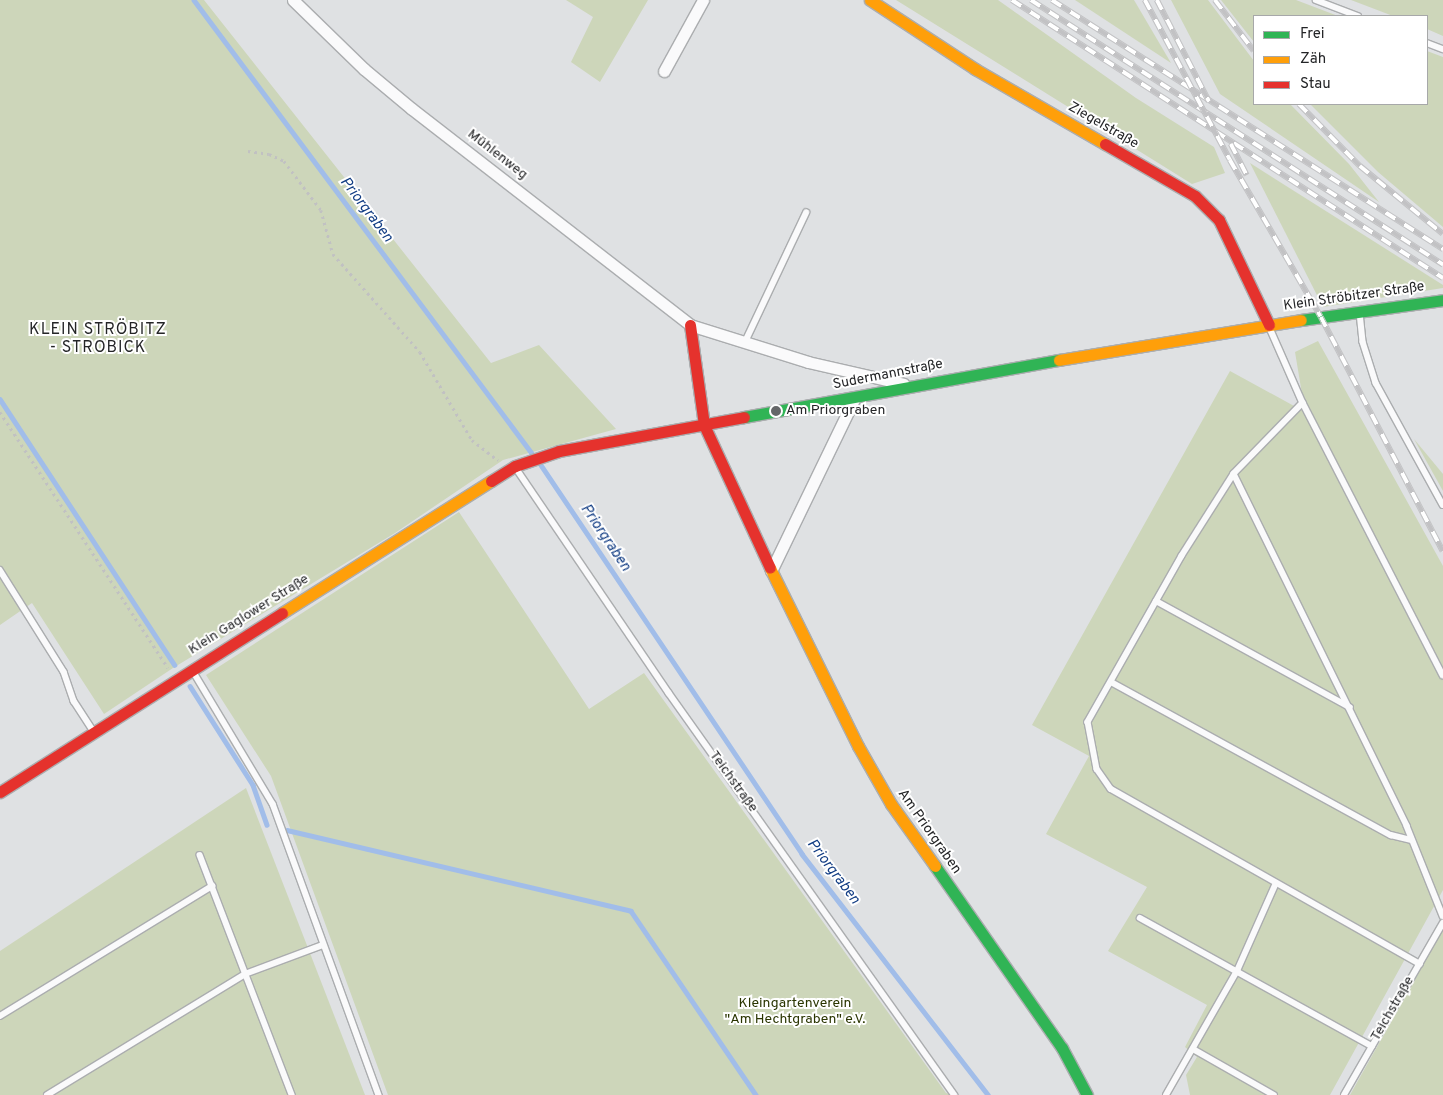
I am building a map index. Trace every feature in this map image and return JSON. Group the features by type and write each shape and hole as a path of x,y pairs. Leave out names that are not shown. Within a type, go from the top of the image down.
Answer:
{"street":[{"name":"Mühlenweg","path":"293,0 364,69 412,109 690,325 808,362 912,386"},
{"path":"664,71 703,0"},
{"name":"Ziegelstraße","path":"870,0 975,69 1195,196 1219,220 1269,325"},
{"name":"Klein Ströbitzer Straße","path":"1269,325 1443,300"},
{"path":"690,325 704,425"},
{"name":"Sudermannstraße","path":"513,468 559,451 912,386 1269,325"},
{"path":"771,571 855,397"},
{"name":"Am Priorgraben","path":"704,425 730,489 891,804 1062,1048 1087,1095"},
{"name":"Klein Gaglower Straße","path":"0,792 192,668 513,468"}],"lane":[{"path":"1316,0 1355,15"},
{"path":"1428,43 1443,49"},
{"path":"745,342 806,213"},
{"path":"1360,312 1364,342 1376,383 1443,505"},
{"path":"1269,325 1303,403 1443,675"},
{"path":"1303,403 1234,474 1156,601 1088,722 1097,769 1111,788 1420,964"},
{"name":"Teichstraße","path":"513,468 669,692 955,1095"},
{"path":"1234,474 1407,826 1443,916"},
{"path":"0,570 64,672 74,701 94,732"},
{"path":"1156,601 1350,708"},
{"path":"192,668 273,804 379,1095"},
{"path":"1111,682 1391,835 1411,840"},
{"path":"200,855 292,1095"},
{"path":"1166,1095 1237,971 1276,883"},
{"path":"0,1016 212,886"},
{"path":"1140,918 1372,1046"},
{"name":"Teichstraße","path":"1344,1095 1443,923"},
{"path":"48,1095 245,974 324,945"},
{"path":"1194,1049 1274,1095"}],"path":[{"path":"248,151 268,154 284,161 321,210 334,254 420,352 472,440 513,468"},
{"path":"0,412 176,680"}],"green space":[{"path":"0,0 204,0 491,363 539,345 616,429 503,460 395,533 173,668 104,714 32,603 0,625"},
{"path":"566,0 648,0 600,82 571,62 593,17"},
{"path":"896,0 998,0 1136,98 1214,147 1225,173 1192,184"},
{"path":"1075,0 1134,0 1171,63"},
{"path":"1171,0 1208,0 1253,60 1253,105 1291,105 1349,164 1379,202 1220,94"},
{"path":"1221,0 1296,0 1335,15 1253,15 1253,41"},
{"path":"1351,0 1443,0 1443,36 1428,29 1428,15 1390,15"},
{"path":"1428,51 1443,57 1443,227 1378,172 1311,105 1428,105"},
{"path":"1250,163 1443,285 1443,288 1323,307"},
{"path":"1318,341 1443,566 1443,890 1330,1095 1190,1095 1186,1075 1197,1057 1185,1047 1207,1005 1108,951 1147,887 1046,834 1089,756 1032,725 1230,371 1305,412 1295,352"},
{"path":"1414,439 1443,474 1443,491"},
{"name":"Kleingartenverein \"Am Hechtgraben\" e.V.","path":"459,512 589,709 644,673 946,1093 953,1095 388,1095 271,776 206,675"},
{"path":"246,788 365,1095 0,1095 0,951"},
{"path":"1443,929 1443,1095 1350,1095"}],"waterway":[{"name":"Priorgraben","path":"194,0 534,456"},
{"path":"0,399 175,665"},
{"name":"Priorgraben","path":"539,462 802,854 988,1095"},
{"path":"190,686 253,785 267,825"},
{"path":"287,830 631,911 756,1095"}],"railway":[{"path":"1012,0 1443,278"},
{"path":"1031,0 1443,265"},
{"path":"1052,0 1443,249"},
{"path":"1145,0 1230,160 1321,317 1443,551"},
{"path":"1157,0 1209,101"},
{"path":"1215,0 1253,50"},
{"path":"1300,105 1360,166 1443,234"},
{"path":"1231,144 1247,175"}],"traffic: fast":[{"path":"1301,320 1443,300"},
{"path":"744,417 1059,360"},
{"path":"935,866 1062,1048 1087,1095"}],"traffic: slow":[{"path":"870,0 975,69 1105,144"},
{"path":"1059,360 1301,320"},
{"path":"282,613 491,481"},
{"path":"770,568 858,746 891,804 935,866"}],"traffic: jam":[{"path":"1105,144 1195,196 1219,220 1269,325"},
{"path":"690,325 704,425 770,568"},
{"path":"491,481 515,466 559,451 744,417"},
{"path":"0,792 282,613"}],"place":[{"name":"Am Priorgraben","path":"776,411"}],"district":[{"name":"KLEIN STRÖBITZ - STROBICK","path":"98,339"}]}
